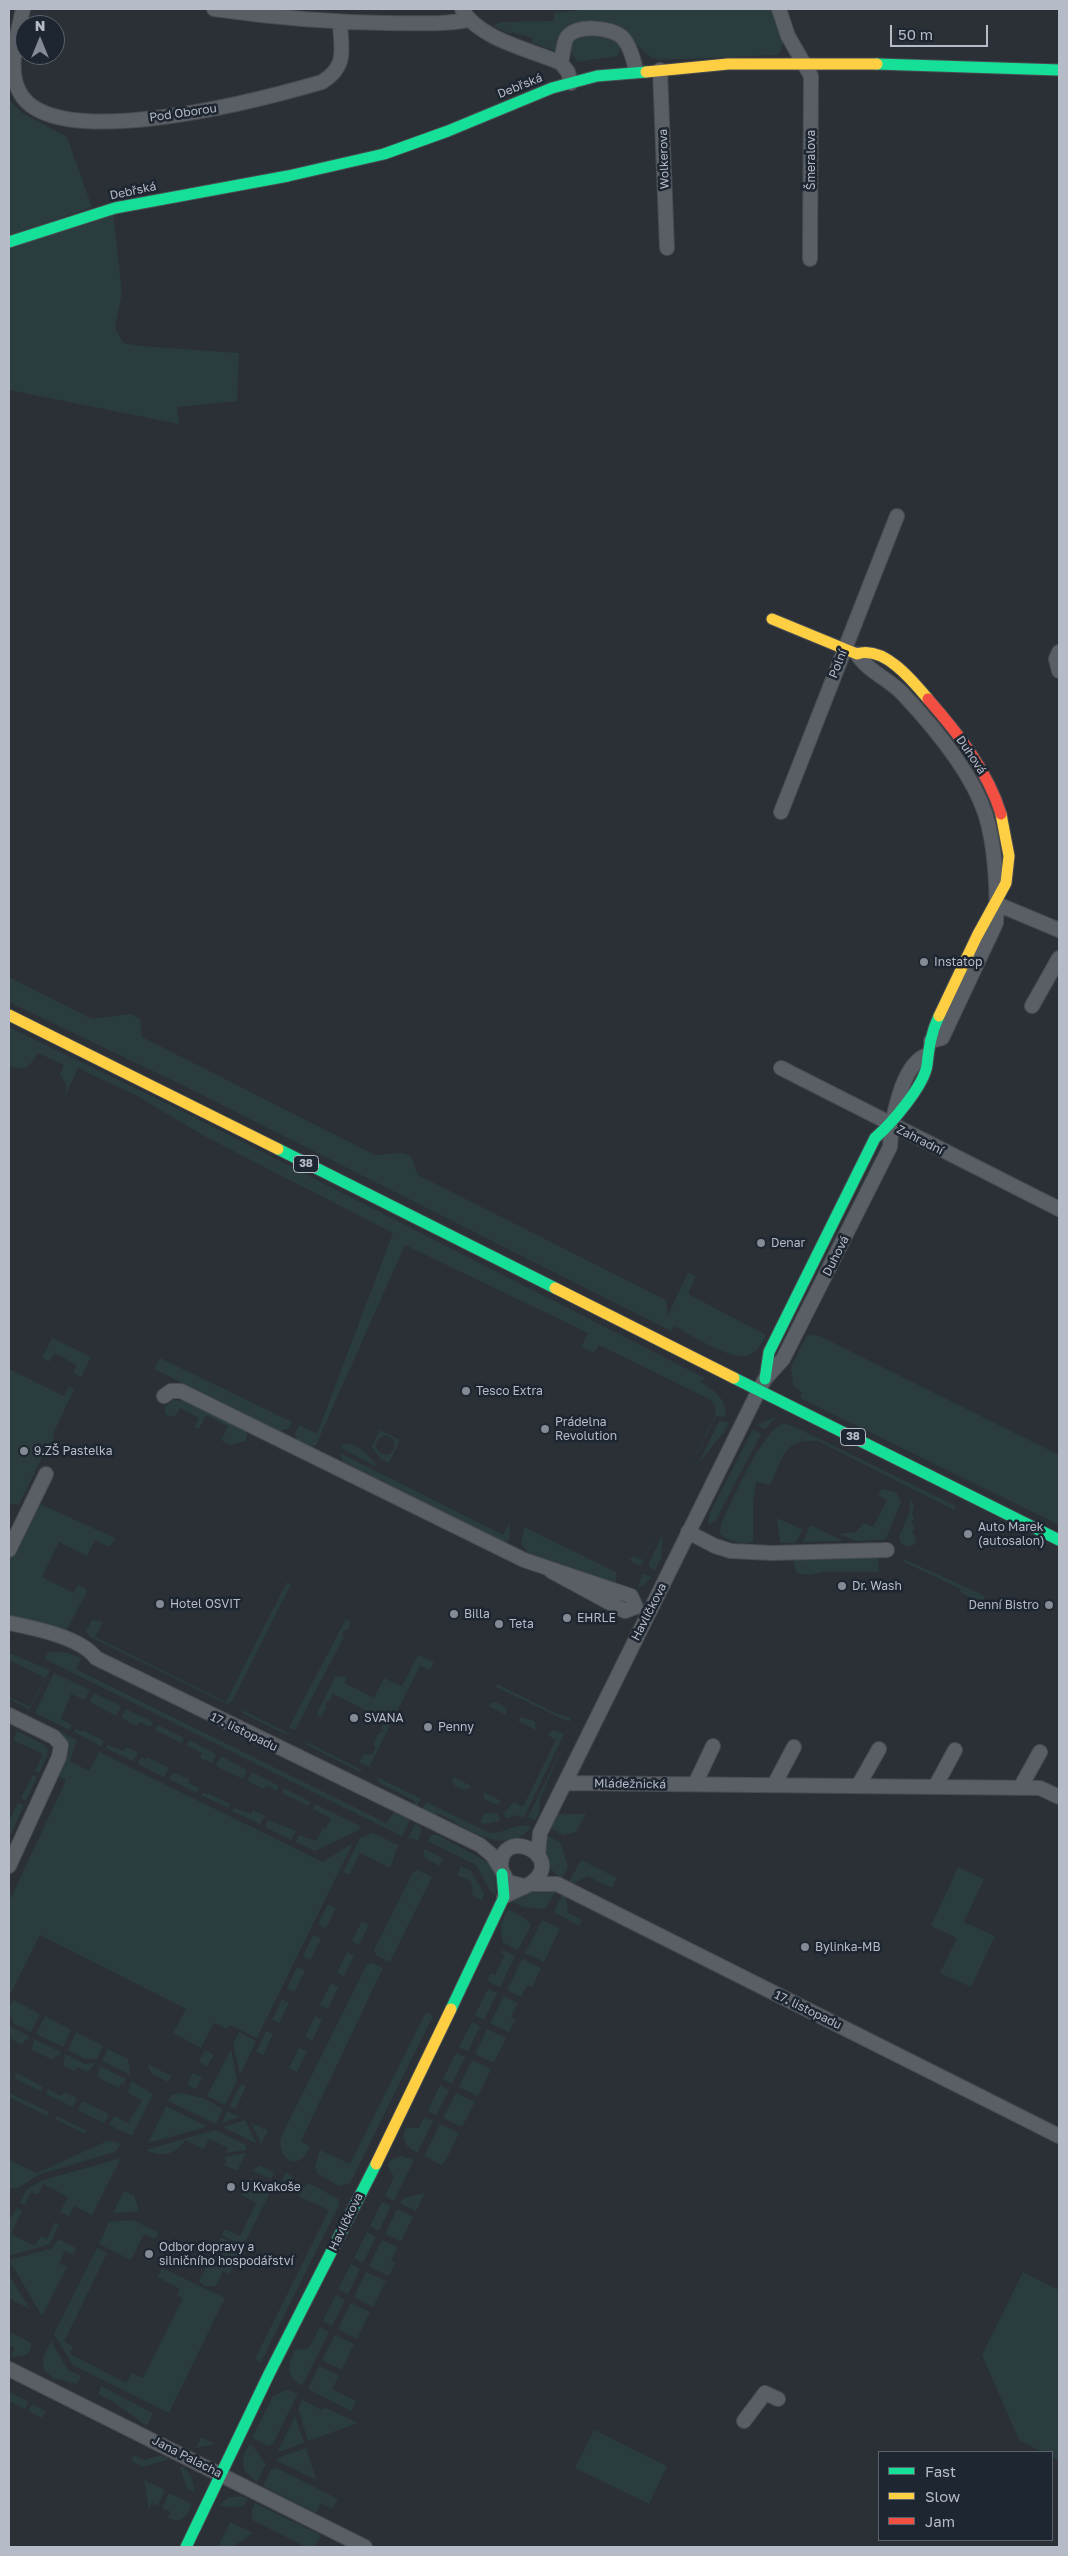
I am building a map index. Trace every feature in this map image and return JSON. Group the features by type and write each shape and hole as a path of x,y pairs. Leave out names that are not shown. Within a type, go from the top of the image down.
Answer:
{"main road":[{"name":"Debřská","path":"9,242 115,208 288,176 384,154 448,132 544,91 571,83 636,71 728,64 856,63 1059,70"},
{"name":"Duhová","path":"772,619 857,654 869,652 879,657 905,675 927,697 970,752 997,800 1004,827 1008,874 1006,885 997,904"},
{"name":"38","path":"9,1015 762,1384 1059,1540"},
{"name":"Duhová","path":"925,1056 931,1041"},
{"path":"501,1871 504,1897"},
{"name":"Havlíčkova","path":"186,2547 220,2474 396,2124 504,1897"}],"street":[{"name":"Pod Oborou","path":"24,9 12,55 19,91 32,107 41,112 52,117 76,120 159,118 227,107 322,82 334,75 340,66 340,22"},
{"path":"214,9 274,17 340,22 439,25 465,14 481,31 561,63 568,72 571,83"},
{"path":"779,9 788,36 804,64"},
{"path":"561,63 566,38 571,34 600,28 613,31 623,38 630,51 636,71"},
{"name":"Šmeralova","path":"804,64 812,76 810,259"},
{"name":"Wolkerova","path":"660,70 667,248"},
{"name":"Polní","path":"781,812 897,516"},
{"path":"1059,652 1056,659 1059,671"},
{"name":"Duhová","path":"857,654 862,663 891,683 916,708 942,740 978,794 991,835 997,904 996,923 972,962 942,1038 931,1041"},
{"path":"916,708 927,697"},
{"path":"997,904 1059,930"},
{"path":"1032,1006 1059,958"},
{"name":"Duhová","path":"762,1384 783,1360 890,1147 891,1126 897,1099 917,1059 925,1056"},
{"name":"Zahradní","path":"781,1068 891,1126 1059,1210"},
{"name":"Havlíčkova","path":"540,1833 762,1384"},
{"path":"164,1396 171,1391 181,1391 510,1553 551,1571 625,1611 636,1607 631,1596 551,1571"},
{"path":"9,1550 46,1474"},
{"path":"688,1532 715,1546 746,1552 888,1550"},
{"name":"17. listopadu","path":"9,1623 36,1628 89,1650 96,1658 480,1845"},
{"path":"9,1715 54,1737 60,1745 59,1758 9,1866"},
{"path":"695,1784 713,1746"},
{"path":"774,1785 794,1747"},
{"path":"858,1786 879,1749"},
{"path":"935,1787 955,1750"},
{"path":"1020,1788 1040,1752"},
{"name":"Mládežnická","path":"565,1783 1040,1788 1059,1797"},
{"path":"501,1871 504,1854 540,1833"},
{"path":"504,1897 527,1885 538,1876 540,1833"},
{"path":"480,1845 497,1848 517,1846 531,1848 557,1884"},
{"path":"480,1845 493,1856 501,1871 513,1884 557,1884"},
{"name":"17. listopadu","path":"557,1884 1059,2136"},
{"name":"Jana Palacha","path":"9,2369 365,2547"},
{"path":"744,2421 765,2393 778,2399"}],"shaded area":[{"path":"589,9 774,9 782,33 783,45 778,55 659,60 650,57 636,44 588,24 557,52 531,42 532,38 512,32 511,34 493,26 500,22 554,21 554,13"},
{"path":"609,34 624,47 620,49 618,56 577,62 571,52 571,45 577,36"},
{"path":"9,100 21,112 67,137 92,207 9,236"},
{"path":"113,212 122,293 115,327 123,343 140,346 239,353 237,401 177,407 179,424 9,390 9,246"},
{"path":"9,977 92,1019 131,1014 140,1019 142,1037 375,1155 403,1153 411,1156 418,1175 666,1300 668,1315 688,1272 696,1276 688,1294 766,1335 754,1352 742,1356 722,1351 674,1326 671,1331 188,1088 9,1002"},
{"path":"9,1027 176,1108 705,1378 700,1382 714,1391 722,1400 725,1417 716,1416 679,1488 716,1413 715,1406 711,1400 599,1345 594,1353 581,1347 588,1333 405,1245 316,1445 311,1447 297,1440 295,1434 299,1425 317,1434 393,1233 206,1137 137,1096 78,1068 65,1097 66,1084 60,1074 64,1065 38,1053 26,1067 19,1068 9,1065"},
{"path":"807,1335 820,1336 1059,1455 1059,1525 800,1398 802,1393 793,1385 791,1367"},
{"path":"52,1338 91,1357 81,1377 73,1373 77,1365 54,1353 49,1362 42,1358"},
{"path":"160,1358 292,1422 289,1428 280,1431 154,1369"},
{"name":"9.ZŠ Pastelka","path":"9,1369 64,1396 69,1386 74,1389 53,1434 55,1445 50,1454 42,1457 19,1505 9,1503"},
{"path":"173,1400 184,1401 245,1431 247,1434 246,1441 230,1445 221,1440 228,1426 206,1415 199,1429 194,1427 199,1418 180,1408 176,1415 170,1417 165,1414 165,1407"},
{"path":"777,1416 765,1429 757,1425"},
{"path":"719,1421 729,1422 724,1432 698,1464"},
{"path":"784,1423 956,1506 954,1510 818,1441 806,1441 797,1443 785,1452 770,1485 756,1482 753,1501 753,1542 740,1543 722,1536 720,1533 721,1525 748,1468 766,1439 775,1428"},
{"path":"753,1429 761,1434 716,1520 708,1525 710,1513"},
{"path":"380,1430 400,1440 389,1463 381,1459 372,1447","holes":["385,1435 393,1439 394,1448 387,1455 381,1454 375,1446 379,1438"]},
{"path":"343,1444 359,1447 379,1468 341,1448"},
{"path":"340,1453 503,1535 510,1523 509,1541 505,1543 343,1462"},
{"path":"882,1489 896,1492 901,1502 886,1538 883,1540 856,1541 839,1534 856,1532 864,1523 873,1527 887,1500 878,1495"},
{"path":"676,1493 641,1566 629,1560 634,1556 643,1560"},
{"path":"911,1499 914,1506 912,1514 914,1519 911,1521 915,1529 912,1531 916,1538 914,1545 907,1547 901,1543 899,1537 909,1513"},
{"path":"38,1503 115,1538 110,1547 95,1540 87,1556 59,1542 42,1577 74,1593 78,1585 87,1589 67,1629 9,1616 9,1561"},
{"path":"777,1518 803,1530 795,1543 780,1543"},
{"path":"810,1525 843,1541 803,1542"},
{"path":"524,1527 616,1572 616,1584 530,1555 521,1544"},
{"path":"663,1534 661,1559 655,1570 649,1567 649,1563"},
{"path":"878,1557 879,1572 822,1572 810,1575 797,1573 793,1563 796,1559"},
{"path":"904,1559 985,1596 981,1609 971,1604 973,1599 960,1592 961,1589 904,1562"},
{"path":"643,1574 652,1577 645,1584 637,1588"},
{"path":"287,1582 291,1584 232,1701 227,1704 90,1637 86,1631 92,1620 103,1622 95,1637 226,1702"},
{"path":"346,1619 351,1622 347,1631 344,1630 342,1636 344,1637 295,1730 289,1727"},
{"path":"48,1652 64,1652 82,1658 76,1669 386,1823 394,1812 410,1820 402,1836 45,1659"},
{"path":"9,1653 50,1670 27,1715 77,1740 70,1761 89,1771 99,1752 323,1862 353,1843 257,2038 230,2025 227,2029 214,2023 201,2048 173,2033 186,2009 40,1935 11,1993 9,1989 9,1902 66,1780 57,1775 65,1762 69,1748 66,1738 25,1717 29,1709 9,1699 9,1697 30,1707 45,1678 9,1660"},
{"path":"418,1655 434,1662 430,1670 420,1666 369,1767 359,1762 364,1754 372,1755 376,1747 373,1745 378,1734 384,1730 381,1729 385,1720 333,1694 329,1702 326,1701 326,1708 320,1719 317,1713 335,1677 343,1676 347,1678 345,1683 374,1698 384,1678 402,1686"},
{"path":"54,1673 90,1690 85,1700 71,1694 61,1719 72,1725 70,1730 35,1713"},
{"path":"497,1684 557,1714 571,1718 569,1722 496,1687"},
{"path":"94,1693 121,1706 116,1716 90,1702"},
{"path":"496,1702 506,1708 506,1715 489,1706 491,1703"},
{"path":"126,1709 153,1722 151,1727 139,1722 137,1726 121,1718"},
{"path":"240,1709 290,1734 283,1733 244,1714"},
{"path":"521,1717 535,1721 536,1730 518,1721"},
{"path":"158,1725 184,1738 182,1743 155,1730"},
{"path":"76,1729 104,1741 101,1746 74,1732"},
{"path":"554,1730 564,1734 525,1815 523,1818 518,1815 506,1819 504,1813 514,1802 523,1807 556,1740 547,1735"},
{"path":"17,1731 43,1744 48,1749 47,1756 39,1773 35,1771 43,1754 13,1740"},
{"path":"567,1738 540,1798 539,1812 535,1820 528,1817"},
{"path":"189,1740 216,1754 212,1763 200,1758 202,1753 186,1745"},
{"path":"304,1741 364,1771 358,1771 307,1745"},
{"path":"107,1745 124,1751 127,1747 138,1753 133,1761 106,1748"},
{"path":"221,1756 247,1770 243,1779 216,1766"},
{"path":"141,1757 146,1759 147,1757 169,1768 164,1777 138,1764"},
{"path":"252,1772 279,1786 277,1791 266,1785 264,1789 247,1781"},
{"path":"173,1773 190,1779 188,1783 199,1788 197,1793 169,1779"},
{"path":"33,1775 37,1777 26,1801 21,1798"},
{"path":"377,1777 421,1799 416,1807 413,1806 415,1801 378,1782"},
{"path":"454,1777 471,1786 470,1788 464,1790 455,1786 452,1781"},
{"path":"284,1788 311,1802 308,1806 282,1793"},
{"path":"484,1792 501,1801 497,1805 484,1799"},
{"path":"203,1793 207,1795 208,1793 230,1804 228,1808 201,1795"},
{"path":"18,1802 24,1805 11,1834 9,1833 9,1822"},
{"path":"426,1802 490,1833 521,1826 531,1827 521,1836 510,1840 498,1840 473,1832 440,1814 433,1815 422,1810"},
{"path":"315,1804 360,1826 359,1830 315,1851 296,1842 299,1835 316,1841 323,1828 326,1829 331,1818 313,1809"},
{"path":"234,1808 251,1814 253,1810 265,1816 260,1824 232,1811"},
{"path":"485,1813 498,1814 500,1821 485,1824 480,1822"},
{"path":"558,1814 586,1814 576,1832 563,1835 549,1827"},
{"path":"268,1820 296,1831 291,1840 265,1827"},
{"path":"416,1823 422,1829 418,1840 408,1838"},
{"path":"373,1833 398,1845 390,1868 360,1853 349,1875 343,1872 360,1838"},
{"path":"431,1835 438,1835 491,1864 495,1869 496,1895 491,1892 476,1865 428,1841"},
{"path":"546,1835 560,1842 568,1867 562,1878 552,1870 547,1860"},
{"path":"424,1849 443,1858 439,1866 424,1857"},
{"path":"581,1860 617,1878 612,1888 587,1876 575,1883 569,1882"},
{"path":"461,1866 471,1871 484,1894 482,1900 471,1895 473,1891 471,1881 457,1875"},
{"path":"958,1867 984,1879 964,1922 995,1936 971,1987 940,1973 957,1938 931,1926"},
{"path":"417,1870 432,1877 390,1962 376,1955 374,1950 413,1872"},
{"path":"546,1889 556,1891 545,1909 523,1907 512,1902 528,1891"},
{"path":"562,1894 566,1897 568,1913 582,1920 579,1926 554,1912"},
{"path":"328,1904 336,1908 326,1928 318,1924"},
{"path":"508,1909 526,1919 531,1925 518,1950 502,1942 501,1924"},
{"path":"542,1920 560,1928 544,1962 525,1953"},
{"path":"362,1921 369,1925 359,1945 352,1941"},
{"path":"313,1935 321,1939 310,1960 303,1956"},
{"path":"503,1950 515,1956 500,1987 487,1981 491,1973 495,1975 505,1955 501,1953"},
{"path":"347,1952 354,1956 344,1976 337,1973"},
{"path":"522,1959 541,1968 532,1987 527,1985 521,1997 507,1990"},
{"path":"372,1963 383,1968 301,2141 310,2146 301,2159 291,2161 281,2150 282,2135 367,1964"},
{"path":"297,1967 305,1971 294,1992 287,1988"},
{"path":"331,1983 338,1987 328,2009 320,2005"},
{"path":"488,1989 497,1993 484,2020 475,2015"},
{"path":"504,1996 518,2003 511,2017 516,2019 509,2032 490,2023"},
{"path":"282,1999 289,2003 279,2023 272,2020"},
{"path":"13,2000 40,2014 31,2032 13,2023 9,2009"},
{"path":"426,2012 433,2016 350,2183 339,2186 318,2174 315,2166 320,2150 350,2164"},
{"path":"45,2016 71,2030 63,2047 36,2034"},
{"path":"315,2016 322,2020 312,2041 305,2037"},
{"path":"472,2022 480,2026 468,2051 459,2047"},
{"path":"9,2026 29,2036 27,2041 25,2040 22,2045 11,2039 13,2036 9,2034"},
{"path":"487,2029 506,2038 494,2063 475,2054"},
{"path":"266,2031 273,2034 263,2055 256,2052"},
{"path":"76,2032 103,2046 97,2059 85,2059 68,2050"},
{"path":"239,2032 256,2041 240,2075 233,2044"},
{"path":"34,2039 61,2052 58,2057 56,2055 53,2060 32,2050"},
{"path":"299,2048 307,2051 297,2072 289,2068"},
{"path":"108,2049 128,2059 130,2075 102,2061"},
{"path":"231,2049 237,2081 225,2105 207,2096"},
{"path":"205,2050 214,2055 207,2066 199,2062"},
{"path":"456,2053 465,2057 452,2084 443,2079"},
{"path":"65,2054 85,2064 95,2063 88,2072 77,2067 74,2071 63,2065"},
{"path":"472,2060 491,2069 478,2096 459,2087"},
{"path":"148,2064 171,2076 168,2082 151,2073"},
{"path":"100,2066 126,2079 124,2084 121,2083 119,2088 97,2077"},
{"path":"17,2073 43,2087 41,2091 14,2078"},
{"path":"193,2073 202,2077 196,2089 187,2085"},
{"path":"131,2081 153,2094 132,2136 109,2125 114,2116 128,2123 142,2100 128,2093"},
{"path":"241,2084 246,2086 236,2108 229,2107"},
{"path":"440,2085 449,2090 436,2115 428,2111"},
{"path":"48,2089 61,2096 64,2092 77,2098 73,2107 46,2094"},
{"path":"9,2093 49,2112 47,2116 9,2097"},
{"path":"179,2093 203,2098 223,2109 216,2124 168,2101 172,2095"},
{"path":"456,2093 475,2102 462,2127 443,2118"},
{"path":"82,2101 109,2114 104,2123 78,2110"},
{"path":"166,2106 206,2126 206,2127 148,2143"},
{"path":"227,2111 239,2117 222,2123"},
{"path":"57,2116 87,2131 85,2134 55,2119"},
{"path":"424,2117 433,2121 417,2153 407,2146 403,2136 406,2128 419,2128"},
{"path":"245,2120 256,2142 255,2143 223,2127"},
{"path":"251,2123 268,2130 262,2143 261,2143"},
{"path":"440,2124 459,2133 445,2162 441,2165 424,2156"},
{"path":"215,2130 246,2145 246,2150 226,2153 228,2148 209,2139 204,2149 185,2140 177,2149 168,2154 158,2154 146,2150"},
{"path":"113,2141 121,2144 115,2152 40,2174 18,2188 9,2189 9,2160 37,2173 105,2142"},
{"path":"246,2153 237,2171 224,2165 227,2161 224,2159 225,2157"},
{"path":"401,2156 414,2160 394,2201 385,2196 394,2177 387,2165 391,2160"},
{"path":"121,2158 92,2215 74,2206 69,2216 60,2212 68,2197 43,2184 38,2195 31,2192 25,2205 20,2203 26,2190 43,2180"},
{"path":"259,2165 274,2172 271,2179 253,2171"},
{"path":"286,2172 294,2178 289,2191 279,2186"},
{"path":"250,2178 272,2189 243,2246 222,2235 225,2229 240,2236 256,2203 242,2195"},
{"path":"309,2183 338,2199 339,2205 261,2362 255,2359 329,2210 298,2196 304,2186"},
{"path":"124,2191 134,2195 139,2210 136,2212 113,2213"},
{"path":"425,2193 416,2211 400,2203 403,2198"},
{"path":"382,2202 391,2206 379,2231 370,2226"},
{"path":"17,2208 22,2211 11,2234 35,2246 41,2236 47,2239 55,2222 59,2224 50,2244 9,2256 9,2221"},
{"path":"397,2209 413,2217 401,2241 385,2234"},
{"path":"133,2220 159,2233 155,2239 144,2234 131,2260 99,2244 109,2222"},
{"path":"367,2232 376,2237 363,2263 354,2258"},
{"path":"221,2237 242,2248 229,2274 223,2271 216,2286 204,2286 199,2281"},
{"path":"58,2239 76,2248 73,2255 65,2251 59,2263 67,2267 42,2316 9,2260 53,2248"},
{"path":"382,2240 398,2247 391,2260 395,2263 389,2276 369,2266"},
{"path":"97,2248 107,2253 64,2342 73,2346 70,2354 126,2383 132,2373 143,2378 183,2298 177,2295 180,2289 158,2277 162,2268 225,2298 169,2413 73,2365 54,2334"},
{"path":"351,2264 360,2269 348,2294 338,2289"},
{"path":"366,2272 386,2281 373,2307 354,2297"},
{"path":"1023,2272 1059,2290 1059,2461 1053,2458 1053,2451 1040,2451 1019,2440 982,2355"},
{"path":"9,2275 30,2309 9,2298"},
{"path":"336,2295 345,2300 332,2326 323,2321"},
{"path":"351,2303 370,2312 357,2339 338,2329"},
{"path":"320,2327 329,2332 302,2386 291,2374 290,2361 295,2350 309,2348"},
{"path":"11,2332 31,2343 31,2349 26,2355 11,2357 15,2348 9,2345"},
{"path":"335,2335 354,2344 342,2370 322,2360"},
{"path":"51,2341 68,2370 81,2376 77,2384 53,2378 44,2370 43,2358"},
{"path":"319,2366 339,2376 332,2389 356,2401 351,2411 308,2389"},
{"path":"101,2386 153,2413 147,2426 112,2401 98,2394"},
{"path":"286,2390 298,2393 273,2444 268,2446 252,2438 273,2396"},
{"path":"9,2392 29,2402 25,2409 9,2401"},
{"path":"302,2400 322,2410 324,2407 358,2423 308,2441 298,2409"},
{"path":"32,2404 46,2411 42,2418 28,2411"},
{"path":"295,2416 304,2443 279,2452 278,2451"},
{"path":"594,2430 667,2466 649,2504 575,2468"},
{"path":"201,2437 215,2444 196,2448"},
{"path":"249,2444 253,2446 266,2464 257,2483 244,2470 243,2458"},
{"path":"306,2448 316,2479 277,2461 277,2458"},
{"path":"134,2455 144,2460 160,2455 169,2459 143,2467 131,2461"},
{"path":"182,2466 191,2475 195,2492 187,2488 180,2468"},
{"path":"277,2468 338,2499 332,2509 321,2503 316,2513 263,2486 271,2470"},
{"path":"144,2480 165,2490 158,2506 152,2503 149,2509"},
{"path":"169,2493 192,2504 187,2515 179,2521 168,2518 171,2512 162,2508"},
{"path":"241,2496 248,2499 243,2506 226,2507 220,2505 227,2498"},
{"path":"255,2503 321,2535 315,2547 306,2547 252,2520 252,2510"},
{"path":"230,2522 253,2533 233,2547 218,2547"}],"traffic: fast":[{"path":"877,64 1059,70"},
{"path":"9,242 115,208 288,176 384,154 448,131 552,88 597,76 646,72"},
{"path":"765,1379 769,1352 875,1138 906,1104 925,1074 932,1034 939,1016"},
{"path":"278,1149 555,1288"},
{"path":"734,1378 1059,1540"},
{"path":"451,2009 504,1897 502,1874"},
{"path":"186,2547 269,2374 376,2164"}],"traffic: slow":[{"path":"646,72 728,64 877,64"},
{"path":"772,619 857,654 867,653 887,660 906,674 928,699"},
{"path":"939,1016 977,936 1006,883 1009,856 1001,814"},
{"path":"9,1015 278,1149"},
{"path":"555,1288 734,1378"},
{"path":"376,2164 451,2009"}],"traffic: jam":[{"path":"928,699 950,725 980,767 1001,814"}],"place":[{"name":"Instatop","path":"924,962"},
{"name":"Denar","path":"761,1243"},
{"name":"Tesco Extra","path":"466,1391"},
{"name":"Prádelna Revolution","path":"545,1429"},
{"name":"9.ZŠ Pastelka","path":"24,1451"},
{"name":"Auto Marek (autosalon)","path":"968,1534"},
{"name":"Dr. Wash","path":"842,1586"},
{"name":"Hotel OSVIT","path":"160,1604"},
{"name":"Denní Bistro","path":"1049,1605"},
{"name":"Billa","path":"454,1614"},
{"name":"EHRLE","path":"567,1618"},
{"name":"Teta","path":"499,1624"},
{"name":"SVANA","path":"354,1718"},
{"name":"Penny","path":"428,1727"},
{"name":"Bylinka-MB","path":"805,1947"},
{"name":"U Kvakoše","path":"231,2187"},
{"name":"Odbor dopravy a silničního hospodářství","path":"149,2254"}]}
